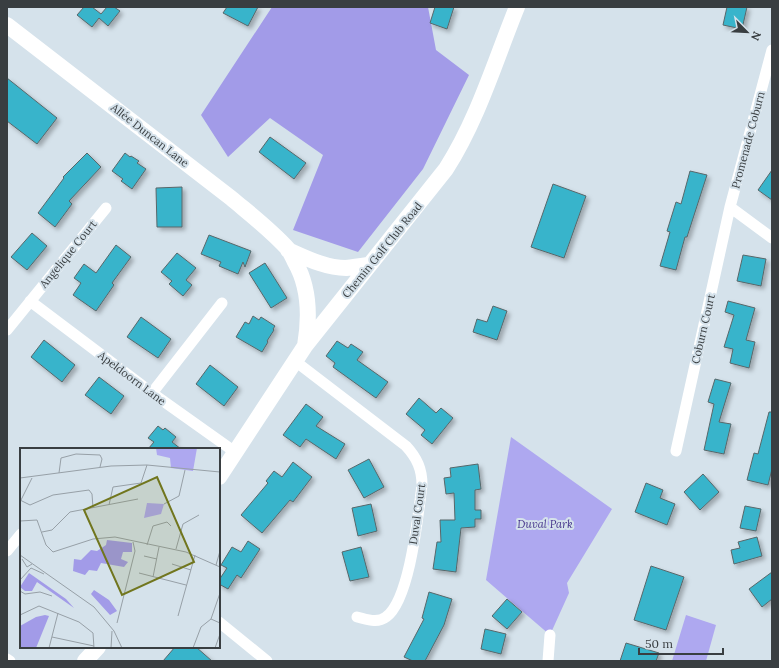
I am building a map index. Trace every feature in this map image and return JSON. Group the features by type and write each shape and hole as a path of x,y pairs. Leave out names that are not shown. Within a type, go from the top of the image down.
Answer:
{"street":[{"name":"Chemin Golf Club Road","path":"220,475 306,346 446,169 470,127 517,7"},
{"name":"Allée Duncan Lane","path":"7,25 230,198 262,225 288,250"},
{"name":"Promenade Coburn","path":"730,206 768,79 772,50"},
{"path":"730,206 772,238"},
{"name":"Coburn Court","path":"676,451 730,206"},
{"name":"Angelique Court","path":"7,330 106,208"},
{"path":"288,250 325,264 345,268 368,266"},
{"path":"288,250 299,269 305,286 308,305 306,346"},
{"name":"Apeldoorn Lane","path":"30,301 152,394 235,452"},
{"path":"152,394 222,303"},
{"name":"Duval Court","path":"295,361 406,446 419,463 422,474 422,485 411,559 400,598 394,610 385,618 374,621 356,617"},
{"path":"7,551 20,535"},
{"path":"220,623 267,661"},
{"path":"548,661 550,635"},
{"path":"85,661 97,648"}],"green space":[{"name":"Duval Park","path":"511,437 612,509 567,583 569,593 550,635 486,580"},
{"path":"686,615 716,625 706,661 672,661"}],"shaded area":[{"path":"272,7 428,7 436,50 469,75 423,169 358,252 293,230 323,155 270,118 228,157 201,115"}],"building":[{"path":"84,7 92,7 101,14 107,7 114,7 120,11 108,26 99,18 92,27 77,15"},
{"path":"227,7 258,7 248,26 223,13"},
{"path":"435,7 454,7 447,29 430,23"},
{"path":"727,7 747,7 742,29 723,25"},
{"path":"7,78 57,118 37,144 7,121"},
{"path":"270,137 306,163 294,179 259,152"},
{"path":"87,153 101,167 69,201 72,204 55,227 38,213 64,178 63,177"},
{"path":"125,153 139,161 137,163 146,169 132,189 121,181 123,179 112,171"},
{"path":"772,170 772,200 758,190"},
{"path":"690,171 707,175 687,237 685,237 676,270 660,266 670,232 667,231 676,202 681,204"},
{"path":"553,184 586,196 564,258 531,247"},
{"path":"182,187 182,227 157,227 156,188"},
{"path":"32,233 47,246 27,270 11,257"},
{"path":"209,235 251,251 245,267 243,262 238,274 219,266 221,262 201,254"},
{"path":"116,245 131,257 112,283 114,285 96,311 73,295 81,283 74,278 84,264 96,273"},
{"path":"177,253 196,268 186,280 192,285 183,296 169,284 172,281 161,272"},
{"path":"743,255 766,259 761,286 737,281"},
{"path":"265,263 287,298 271,308 249,273"},
{"path":"728,301 755,308 746,340 755,342 749,368 730,363 733,349 724,347 734,315 725,312"},
{"path":"493,306 507,311 497,340 473,332 477,319 487,322"},
{"path":"253,316 259,320 261,317 275,326 262,352 236,337 245,322 249,324"},
{"path":"141,317 171,339 158,358 127,337"},
{"path":"44,340 75,365 62,382 31,357"},
{"path":"337,341 348,348 351,344 363,352 357,360 388,382 376,398 333,367 335,363 326,356"},
{"path":"210,365 238,387 224,406 196,384"},
{"path":"99,377 124,396 111,414 85,395"},
{"path":"715,379 731,383 719,422 731,424 724,454 704,450 714,404 708,402"},
{"path":"419,398 436,413 441,408 453,418 432,444 421,435 425,430 406,414"},
{"path":"306,404 323,417 316,426 345,444 336,459 306,439 300,447 283,435"},
{"path":"769,412 772,412 772,469 768,485 747,480 754,453 758,454"},
{"path":"158,426 163,430 165,428 176,437 172,442 180,448 149,448 154,442 148,438"},
{"path":"369,459 384,487 364,498 348,470"},
{"path":"293,462 312,477 293,502 290,500 262,533 241,515 268,483 266,481 274,471 282,477"},
{"path":"478,464 481,489 475,490 475,510 481,510 481,519 475,519 475,527 461,528 456,572 433,569 437,542 441,542 440,520 455,520 454,493 446,494 444,478 451,477 450,468"},
{"path":"703,474 719,492 700,510 684,492"},
{"path":"646,483 663,490 660,498 675,504 667,525 635,512"},
{"path":"371,504 377,531 358,536 352,508"},
{"path":"745,506 761,509 756,531 740,528"},
{"path":"757,537 762,556 734,564 731,550 740,548 738,542"},
{"path":"248,541 260,549 241,578 237,575 228,589 220,585 220,578 227,568 221,565 232,547 241,552"},
{"path":"361,547 369,577 350,581 342,552"},
{"path":"651,566 684,577 666,630 634,620"},
{"path":"772,572 772,599 762,607 749,589"},
{"path":"429,592 452,599 444,625 425,661 413,661 404,657 424,619 422,618"},
{"path":"507,599 522,612 507,629 492,616"},
{"path":"485,629 506,634 501,654 481,649"},
{"path":"626,643 659,653 656,661 620,661"},
{"path":"174,648 197,648 212,661 163,661"}]}
